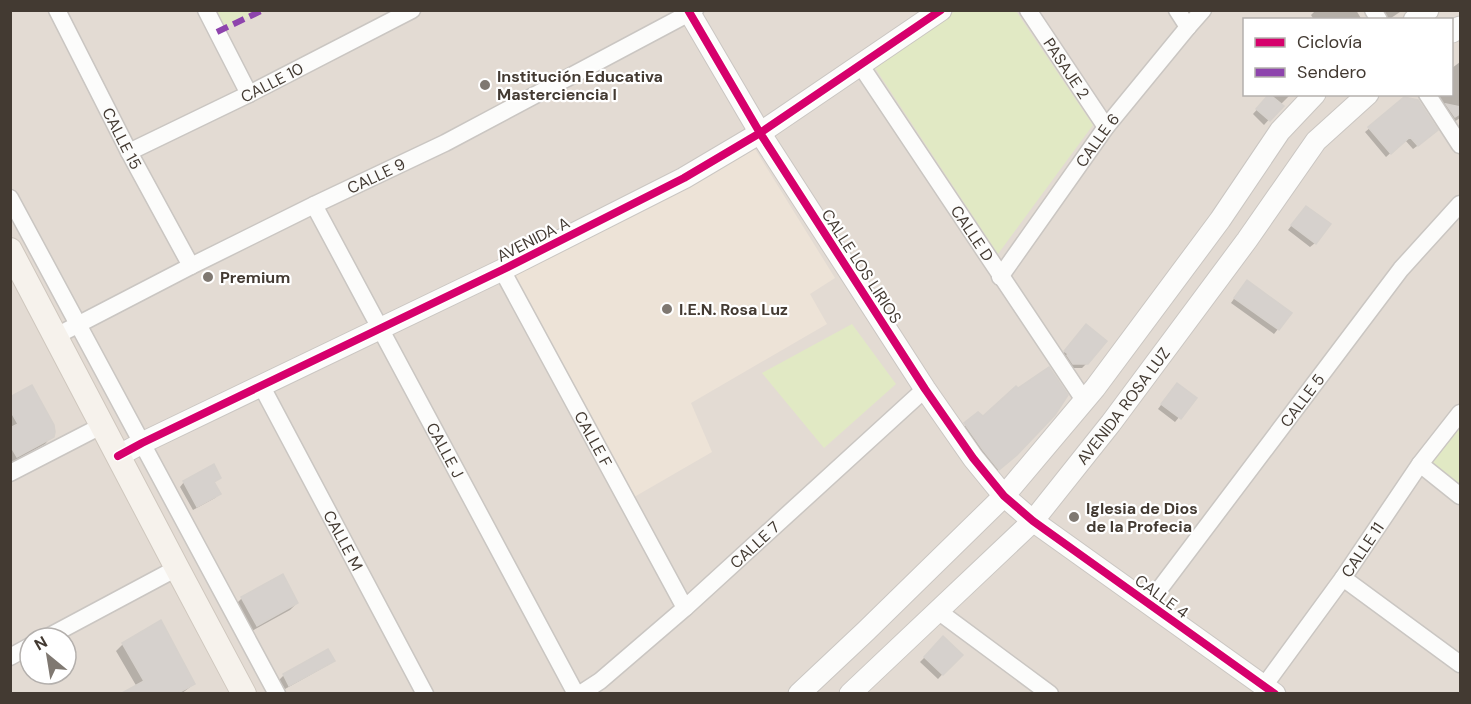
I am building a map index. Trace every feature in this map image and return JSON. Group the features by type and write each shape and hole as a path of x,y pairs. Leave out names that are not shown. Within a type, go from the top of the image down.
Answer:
{"main road":[{"path":"10,250 244,693"}],"street":[{"name":"CALLE 15","path":"57,10 129,152 191,266"},
{"path":"206,10 249,94"},
{"name":"CALLE 10","path":"129,152 249,94 412,10"},
{"name":"AVENIDA A","path":"118,456 502,270 684,178 760,133 941,10"},
{"name":"PASAJE 2","path":"1028,10 1106,127"},
{"path":"1177,10 1188,27"},
{"name":"CALLE 6","path":"1000,277 1106,127 1203,10"},
{"name":"CALLE LOS LIRIOS","path":"691,12 760,133 925,389 973,458 1004,496 1033,521"},
{"name":"CALLE 9","path":"56,336 191,266 445,143 691,12"},
{"name":"CALLE D","path":"861,66 1084,400"},
{"name":"AVENIDA ROSA LUZ","path":"799,693 1004,496 1084,400 1220,220 1280,131 1313,96"},
{"name":"AVENIDA ROSA LUZ","path":"850,693 1033,521 1111,423 1247,240 1316,141 1366,96"},
{"path":"1428,96 1461,146"},
{"path":"10,198 277,693"},
{"name":"CALLE 5","path":"1149,603 1401,269 1461,204"},
{"name":"CALLE J","path":"314,205 578,693"},
{"name":"CALLE F","path":"502,270 685,608"},
{"name":"CALLE M","path":"261,385 425,693"},
{"name":"CALLE 7","path":"578,693 605,687 685,608 925,389"},
{"name":"CALLE 11","path":"1269,689 1420,464 1461,412"},
{"path":"10,473 103,425"},
{"path":"1420,464 1461,496"},
{"name":"CALLE 4","path":"1033,521 1269,689"},
{"path":"68,626 177,568"},
{"path":"1342,578 1461,664"},
{"path":"938,611 1050,693"}],"shaded area":[{"path":"11,11 1460,11 1460,693 11,693"},
{"name":"I.E.N. Rosa Luz","path":"755,149 835,278 810,294 827,324 691,403 712,452 629,500 499,280"}],"green space":[{"path":"217,11 261,11 225,28"},
{"path":"955,11 1016,11 1093,125 998,254 875,68"},
{"path":"852,324 896,384 824,448 762,373"},
{"path":"1460,425 1460,490 1429,465"}],"building":[{"path":"1267,96 1272,96 1284,106 1270,121 1256,109"},
{"path":"1404,97 1418,100 1438,130 1418,146 1410,137 1391,154 1368,127"},
{"path":"1446,104 1461,107 1461,113 1455,117"},
{"path":"1306,206 1331,224 1316,244 1291,225"},
{"path":"1247,280 1292,313 1279,330 1234,298"},
{"path":"1086,324 1107,341 1088,364 1073,364 1064,351"},
{"path":"1049,367 1068,395 1055,415 1017,455 999,470 964,423 978,412 983,416 1016,386 1018,388"},
{"path":"1177,383 1197,398 1181,419 1161,404"},
{"path":"32,385 54,425 54,437 17,457 10,445 10,428 18,424 10,410 10,397"},
{"path":"214,464 221,478 214,482 221,494 197,507 183,481"},
{"path":"283,574 298,603 257,626 241,597"},
{"path":"161,620 195,684 178,693 122,693 144,681 122,643"},
{"path":"943,636 963,655 943,675 924,657"},
{"path":"328,649 335,661 289,686 283,674"}],"marked path":[{"path":"217,32 263,10"}],"cycle path":[{"path":"688,10 760,133 925,389 973,458 1004,496 1033,521 1275,694"},
{"path":"118,456 502,270 684,178 760,133 941,10"}],"place":[{"name":"Institución Educativa Masterciencia I","path":"485,85"},
{"name":"Premium","path":"208,277"},
{"name":"I.E.N. Rosa Luz","path":"667,309"},
{"name":"Iglesia de Dios de la Profecia","path":"1074,517"}]}
